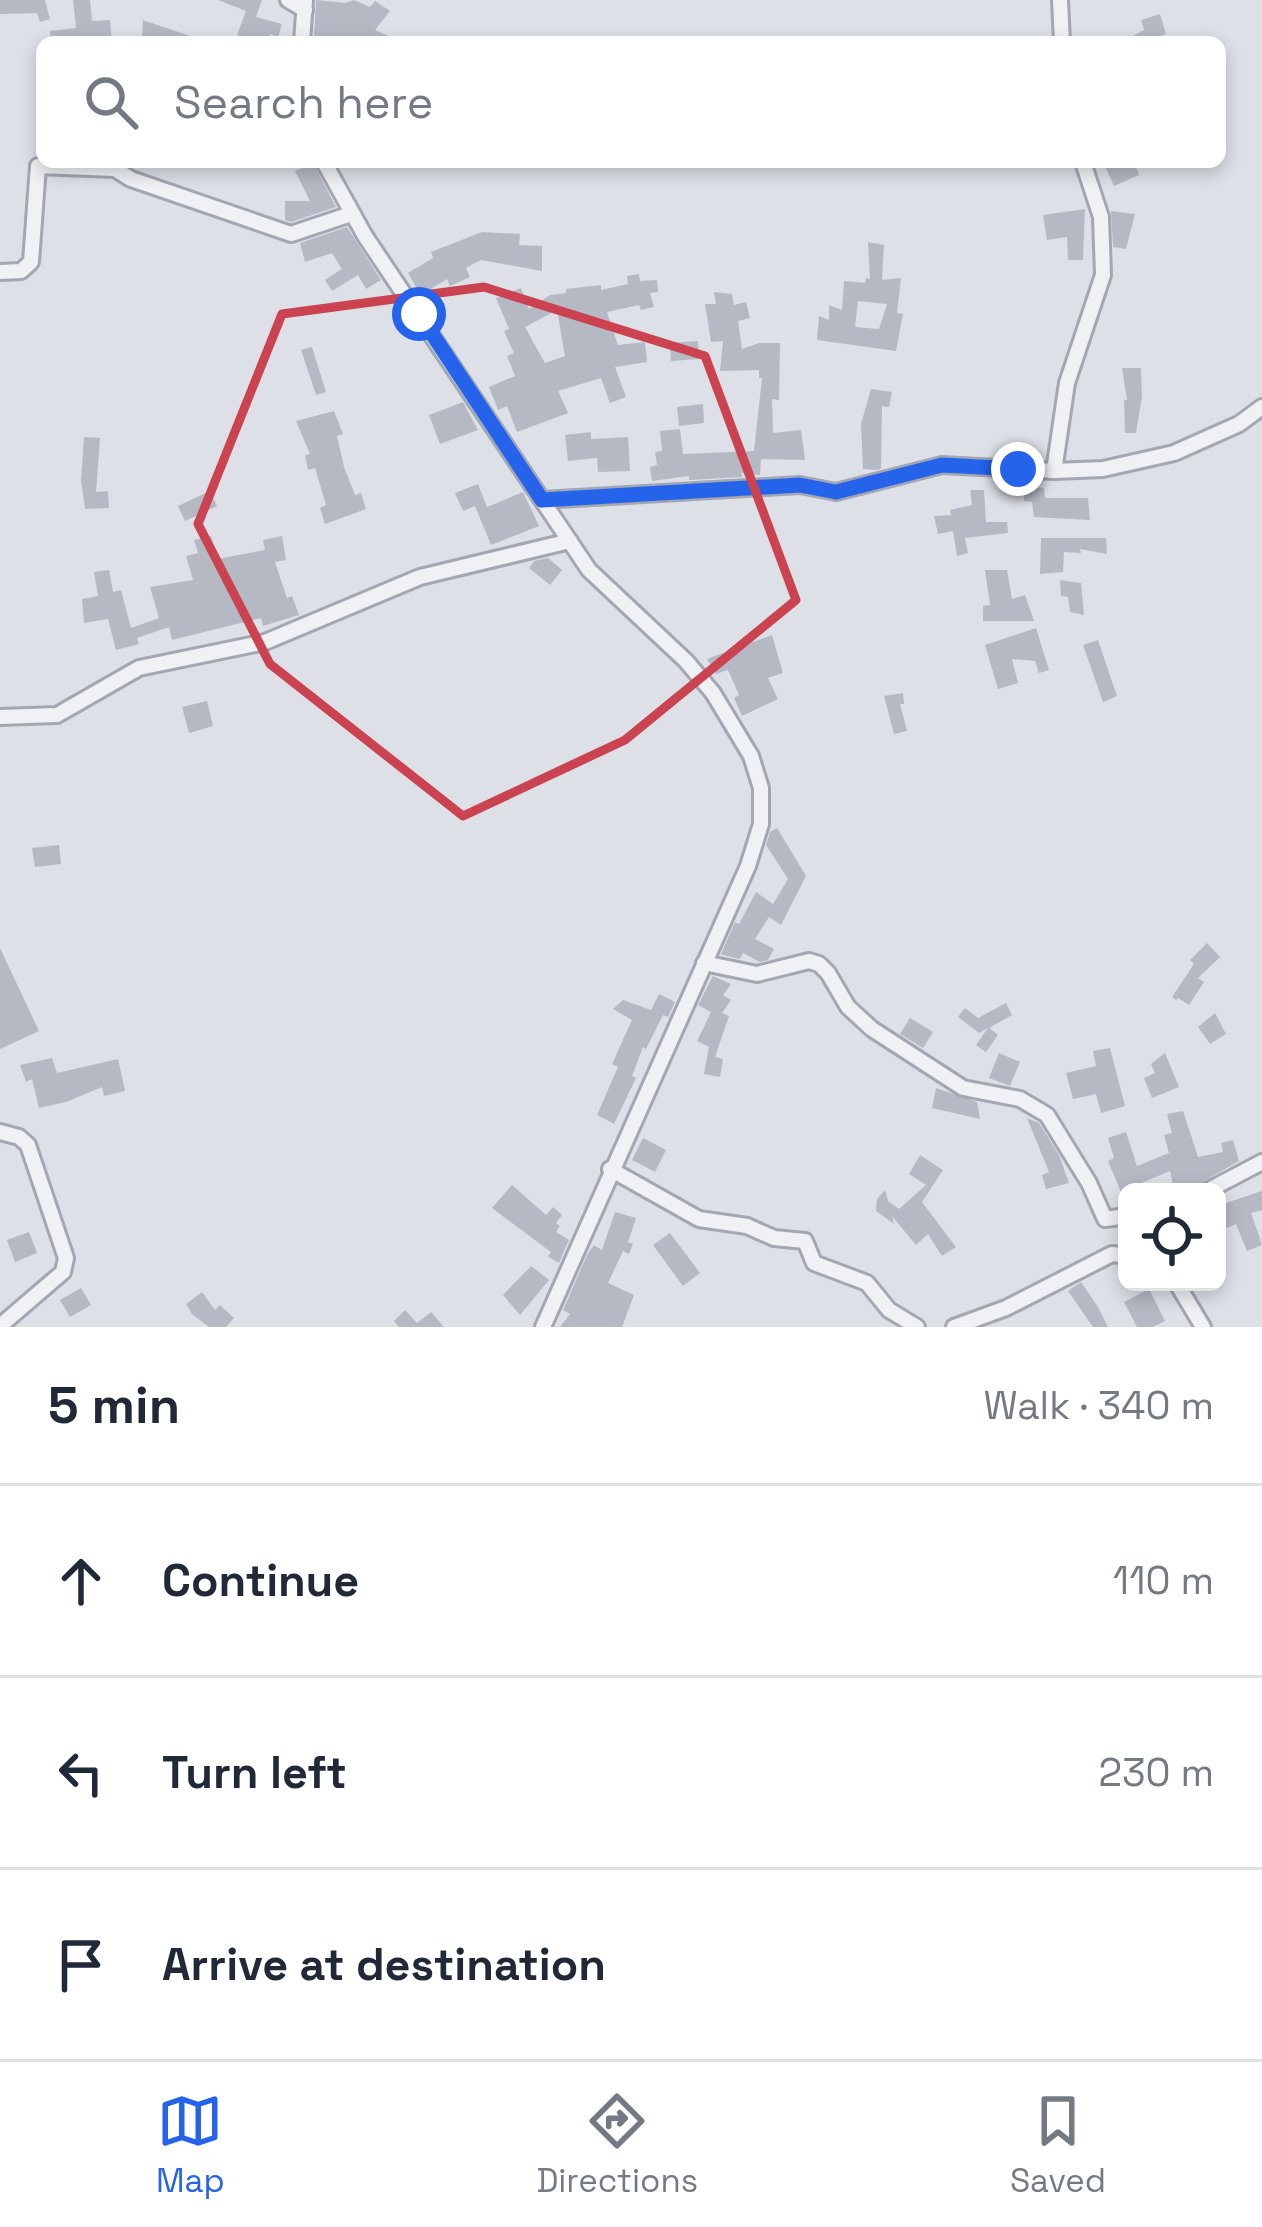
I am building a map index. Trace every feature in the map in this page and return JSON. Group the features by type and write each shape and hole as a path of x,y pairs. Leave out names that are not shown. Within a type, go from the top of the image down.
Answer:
{"street":[{"path":"288,0 305,5 302,36"},
{"path":"1060,0 1062,36"},
{"path":"0,272 21,271 31,262 38,168"},
{"path":"117,168 130,179 282,233 318,227 351,214"},
{"path":"327,168 351,214 589,570 686,661 713,693 751,756 764,807 748,866 543,1327"},
{"path":"1054,471 1067,383 1103,275 1100,217 1085,168"},
{"path":"542,500 800,485 836,492 942,465 1103,469 1174,453 1239,424 1262,407"},
{"path":"0,717 57,715 139,668 266,642 420,577 570,541"},
{"path":"704,963 757,974 809,961 819,964 848,1007 872,1029 963,1088 1020,1099 1048,1114 1090,1183 1105,1219 1118,1217"},
{"path":"0,1132 28,1145 66,1258 63,1272 0,1326"},
{"path":"1222,1183 1262,1162"},
{"path":"610,1169 698,1219 805,1241 814,1263 867,1283 889,1310 916,1327"},
{"path":"954,1327 1118,1255"},
{"path":"1181,1291 1203,1327"}],"highlighted area":[{"path":"484,287 705,356 796,600 625,740 463,816 270,664 198,524 282,314"}],"building":[{"path":"0,0 45,0 50,19 40,22 37,13 0,14"},
{"path":"73,0 90,0 92,21 110,20 111,36 50,36 50,31 76,28"},
{"path":"218,0 262,0 256,17 282,24 278,36 237,35 246,11"},
{"path":"316,0 354,0 370,7 375,1 390,11 375,30 388,36 314,36"},
{"path":"1160,14 1166,34 1132,36 1144,30 1141,20"},
{"path":"143,20 190,36 142,36"},
{"path":"316,168 336,207 285,220 285,201 310,201 295,171"},
{"path":"1106,168 1136,168 1139,175 1114,186"},
{"path":"1085,209 1083,260 1068,260 1067,237 1047,240 1043,215"},
{"path":"1111,211 1135,214 1126,249 1113,247"},
{"path":"347,227 381,280 366,289 358,275 332,291 325,280 342,269 332,253 305,262 300,243"},
{"path":"482,232 520,234 519,245 542,246 542,271 481,260 466,268 470,277 450,286 447,279 421,295 408,273 433,258 431,252"},
{"path":"868,242 884,245 882,280 901,278 897,313 903,314 896,351 817,340 819,316 829,320 829,305 842,310 844,281 865,283 870,279","holes":["858,301 887,304 879,329 855,327"]},
{"path":"627,276 657,280 658,292 650,293 654,307 607,312 618,345 645,342 647,362 615,367 626,397 610,403 601,378 558,391 568,413 517,432 507,406 498,410 489,387 515,376 507,356 514,353 504,331 509,329 496,298 521,288 529,309 566,289 601,285 601,290 628,284","holes":["557,310 565,356 545,363 525,327"]},
{"path":"714,292 732,294 734,305 746,302 750,318 738,321 742,349 780,343 779,400 772,399 773,433 801,430 805,460 761,459 760,475 652,481 655,452 662,451 660,431 680,429 683,454 754,451 762,378 759,370 720,371 723,341 711,342 705,304 716,304"},
{"path":"698,341 699,359 671,361 670,343"},
{"path":"312,347 326,392 316,395 301,350"},
{"path":"1122,368 1141,368 1136,433 1125,433"},
{"path":"871,389 892,392 889,407 882,406 881,469 876,470 863,469 861,424"},
{"path":"463,402 478,430 440,444 429,415"},
{"path":"703,404 704,423 679,426 677,407"},
{"path":"334,411 343,434 337,436 344,467 366,509 325,524 320,508 326,505 315,468 308,470 305,455 310,454 296,421"},
{"path":"591,432 591,439 628,437 630,471 598,472 597,458 568,461 565,435"},
{"path":"84,437 100,438 96,492 108,491 109,508 85,509"},
{"path":"478,484 487,507 523,492 539,526 491,545 475,506 463,511 455,493"},
{"path":"1024,486 1044,488 1045,498 1088,498 1090,520 1034,517 1032,502 1024,501"},
{"path":"970,490 984,490 986,522 1007,522 1008,533 965,538 968,553 957,556 953,531 938,534 934,516 951,515 950,510 972,505"},
{"path":"210,491 217,506 185,521 178,506"},
{"path":"211,536 217,559 265,550 263,540 282,536 286,560 275,562 287,598 292,596 299,615 263,626 261,618 172,640 169,627 137,638 139,644 116,650 108,619 84,623 82,599 98,596 94,572 109,570 113,592 121,590 131,628 159,618 150,587 193,580 186,556 198,553 194,540"},
{"path":"1041,538 1106,538 1107,554 1080,549 1081,553 1064,552 1063,572 1040,574"},
{"path":"548,558 562,570 550,585 529,568 534,561"},
{"path":"985,570 1007,570 1012,599 1025,595 1034,621 983,621 983,606 990,605"},
{"path":"1060,580 1081,583 1084,615 1070,612 1068,597 1061,596"},
{"path":"1036,628 1049,670 1039,673 1035,661 1012,659 1018,683 998,689 985,645"},
{"path":"772,635 783,673 768,678 778,699 742,716 728,670 716,674 707,659"},
{"path":"1098,640 1117,696 1103,702 1083,645"},
{"path":"903,693 904,704 900,704 907,731 894,734 884,696"},
{"path":"207,701 213,726 189,733 182,707"},
{"path":"777,828 806,876 781,925 769,917 755,939 774,949 768,960 760,962 743,953 740,959 721,954 756,892 773,904 788,879 766,845 770,832"},
{"path":"59,845 61,864 35,867 32,848"},
{"path":"1207,943 1220,957 1198,978 1204,982 1189,1005 1176,1000 1172,997 1194,964 1190,960"},
{"path":"0,948 39,1031 0,1049"},
{"path":"713,976 731,984 723,995 731,1000 722,1013 729,1016 715,1057 723,1059 720,1077 704,1074 709,1047 697,1041 711,1012 698,1005"},
{"path":"659,994 675,1002 646,1049 643,1047 632,1076 636,1078 614,1124 597,1115 632,1020 613,1009 623,1000 651,1010"},
{"path":"1006,1003 1012,1015 989,1028 998,1035 986,1052 976,1045 988,1028 979,1033 958,1017 965,1008 978,1018"},
{"path":"1215,1013 1226,1034 1210,1044 1198,1027"},
{"path":"910,1018 933,1032 923,1048 900,1034"},
{"path":"1110,1048 1125,1106 1101,1113 1096,1094 1073,1099 1066,1073 1096,1066 1093,1051"},
{"path":"999,1053 1020,1062 1010,1086 989,1078"},
{"path":"1165,1053 1179,1087 1152,1098 1144,1078 1155,1073 1151,1064"},
{"path":"52,1058 57,1073 118,1059 125,1091 104,1096 102,1087 39,1108 32,1079 26,1082 20,1065"},
{"path":"936,1088 977,1102 980,1119 932,1108"},
{"path":"1183,1111 1198,1157 1223,1152 1221,1143 1233,1140 1239,1161 1200,1183 1173,1183 1170,1171 1141,1183 1118,1185 1108,1161 1114,1158 1108,1138 1126,1132 1137,1166 1169,1153 1164,1135 1172,1133 1167,1114"},
{"path":"1027,1118 1039,1123 1069,1183 1046,1189 1042,1175 1049,1172"},
{"path":"643,1138 666,1150 655,1172 632,1160"},
{"path":"920,1155 943,1170 922,1202 956,1247 942,1256 928,1234 916,1245 892,1216 894,1224 876,1211 877,1199 885,1190 888,1201 899,1209 926,1185 909,1174"},
{"path":"512,1185 546,1215 553,1207 562,1215 556,1232 569,1240 559,1263 492,1208"},
{"path":"1262,1191 1262,1210 1251,1213 1262,1245 1247,1251 1236,1224 1226,1228 1226,1203"},
{"path":"615,1212 636,1218 629,1254 623,1251 608,1283 634,1295 622,1327 560,1327 570,1314 563,1310 587,1255 594,1245 602,1250"},
{"path":"29,1232 37,1253 15,1262 7,1240"},
{"path":"670,1233 700,1273 683,1286 653,1245"},
{"path":"531,1266 549,1280 520,1315 503,1295"},
{"path":"1081,1282 1108,1327 1093,1327 1068,1291"},
{"path":"81,1288 91,1305 70,1317 60,1300"},
{"path":"1150,1291 1165,1321 1137,1327 1124,1302"},
{"path":"202,1292 215,1310 220,1305 234,1318 226,1327 209,1327 192,1314 186,1304"},
{"path":"405,1310 417,1323 431,1312 444,1327 399,1327 394,1321"}],"route":[{"path":"419,314 542,500 800,485 836,492 942,465 1018,469"}]}
